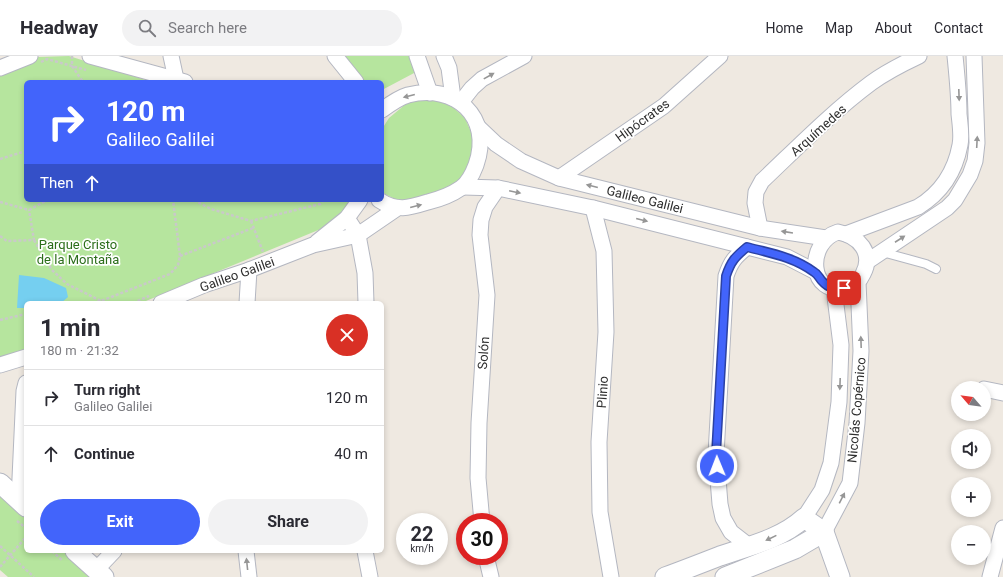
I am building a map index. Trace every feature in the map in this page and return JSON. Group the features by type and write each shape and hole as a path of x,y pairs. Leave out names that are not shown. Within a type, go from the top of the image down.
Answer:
{"street":[{"path":"171,56 180,80"},
{"path":"335,56 354,80"},
{"path":"417,56 430,93"},
{"path":"444,56 449,68 457,100"},
{"path":"457,100 482,79 524,56"},
{"name":"Hipócrates","path":"559,178 664,106 720,56"},
{"name":"Arquímedes","path":"760,228 755,203 756,192 762,181 824,123 871,83 919,56"},
{"path":"846,234 918,207 934,196 947,181 953,168 960,144 958,82 955,56"},
{"path":"868,261 947,208 955,200 970,175 975,161 977,143 974,56"},
{"path":"0,68 35,59"},
{"path":"88,63 175,80"},
{"path":"382,202 396,208 410,207 448,196 463,187 473,172 480,154 481,139 478,126 467,107 457,100 442,94 430,93 408,95 392,102 384,108"},
{"name":"Galileo Galilei","path":"478,126 496,144 521,161 559,178 760,228 826,238"},
{"name":"Galileo Galilei","path":"463,187 498,188 593,208 787,257 816,272"},
{"name":"Solón","path":"481,513 478,478 478,423 487,295 480,235 481,220 485,207 498,188"},
{"name":"Galileo Galilei","path":"313,245 347,218 359,202"},
{"name":"Galileo Galilei","path":"166,301 204,285 249,270 313,245 358,235 396,208"},
{"name":"Plinio","path":"593,208 604,251 606,332 599,442 600,512 611,577"},
{"path":"347,218 358,235 365,273 366,301"},
{"path":"838,232 846,234 861,245 865,251 868,261 866,268 858,282 850,286 834,289 822,282 816,272 815,264 817,255 826,238 831,234 838,232"},
{"path":"747,247 736,255 730,264 726,276 716,454 720,504 723,518 731,532 749,546"},
{"path":"247,301 249,270"},
{"name":"Nicolás Copérnico","path":"824,532 850,483 857,423 861,351 858,282"},
{"name":"Nicolás Copérnico","path":"804,518 822,490 831,463 839,402 841,345 834,289"},
{"path":"0,365 24,358"},
{"path":"991,390 1003,393"},
{"path":"22,503 24,391"},
{"path":"0,483 22,503"},
{"path":"666,577 765,541 793,528 804,518 824,532 840,577"},
{"path":"990,577 1003,528"},
{"path":"725,577 795,550 824,532"},
{"path":"77,553 100,573 113,553"},
{"path":"246,553 249,577"},
{"path":"364,553 370,577"},
{"path":"488,565 491,577"}],"lane":[{"path":"882,252 926,264 936,269"}],"path":[{"path":"72,56 72,66 82,80"},
{"path":"35,59 47,59 72,66 88,63"},
{"path":"0,160 24,152"},
{"path":"0,202 29,210 43,202"},
{"path":"102,301 170,274 178,265 180,256 173,202"},
{"path":"198,202 211,209 251,221 320,204 322,202"},
{"path":"29,210 34,240 52,270 67,284 98,301"},
{"path":"251,221 268,263"},
{"path":"180,256 253,228"},
{"path":"0,236 7,241 34,240"},
{"path":"0,320 24,314"},
{"path":"0,567 24,539"},
{"path":"0,546 34,577"}],"green space":[{"name":"Parque Cristo de la Montaña","path":"69,56 146,80 24,80 24,202 350,202 333,224 146,301 24,301 24,352 0,362 0,74 12,67 38,57"},
{"path":"345,56 409,56 416,72 384,89 384,80 363,80"},
{"path":"430,98 447,102 465,118 474,139 472,162 459,181 428,196 399,201 384,193 384,126 389,118 407,103"},
{"path":"0,493 24,514 24,553 66,553 92,577 8,577 0,570"}],"water":[{"path":"19,275 44,278 66,288 68,297 63,301 24,301 24,308 17,308"}],"route":[{"path":"717,466 716,454 726,276 730,264 736,255 747,247 787,257 816,272 822,282 828,287 834,289 844,288"}]}
